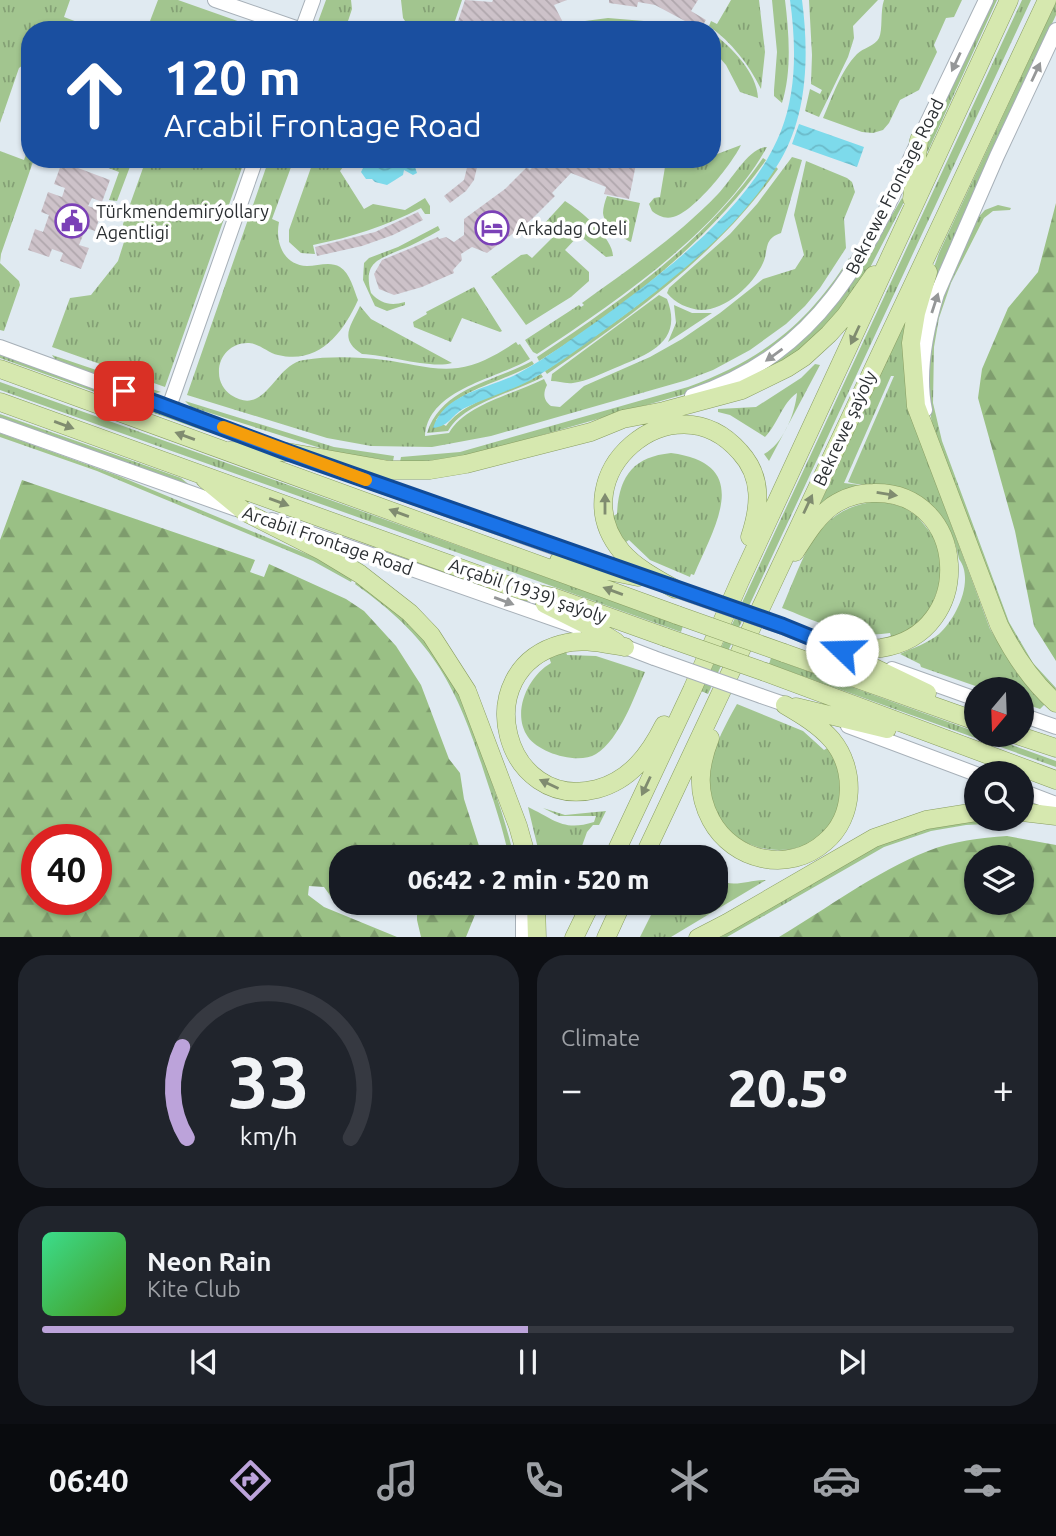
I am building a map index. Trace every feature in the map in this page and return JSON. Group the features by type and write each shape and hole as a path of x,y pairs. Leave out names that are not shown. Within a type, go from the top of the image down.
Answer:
{"main road":[{"name":"Bekrewe şaýoly","path":"618,845 1009,0"},
{"name":"Bekrewe şaýoly","path":"649,845 1047,0"},
{"path":"911,215 919,140"},
{"path":"958,186 922,288 911,343 916,406 999,625 1033,680 1056,703"},
{"path":"229,452 287,452 366,468 430,470 466,464 591,432 623,419 741,390 787,368 829,334 894,251"},
{"name":"Arçabil (1939) şaýoly","path":"0,369 677,615 964,714"},
{"name":"Arçabil (1939) şaýoly","path":"0,402 522,590 553,597 765,672 1056,780"},
{"path":"677,590 622,552 609,531 603,503 609,477 622,454 639,438 666,426 690,424 718,432 736,446 751,469 759,489 758,510 740,581"},
{"path":"194,471 245,512 322,551 360,574 410,613 431,635 467,691 481,723 523,845"},
{"path":"767,592 817,520 833,505 848,497 866,493 895,494 926,513 943,538 950,562 948,586 936,616 919,632 894,645 863,648 823,643"},
{"path":"524,558 543,558 638,577"},
{"path":"522,590 625,647"},
{"path":"625,647 586,642 562,643 536,656 516,677 505,715 507,734 517,756 537,778 559,789 571,791 593,790 620,780 642,760 671,710 692,690"},
{"path":"823,643 964,712"},
{"path":"717,699 715,725 699,771 706,811 718,832 729,843 740,851 764,860 790,858 826,842 841,820 849,793 846,765 832,740 819,727 785,705"},
{"path":"785,705 908,734 942,739"},
{"path":"1034,741 1056,748"},
{"path":"1034,813 1056,816"},
{"path":"698,937 874,838 926,820 964,814"},
{"path":"536,915 537,937"},
{"path":"575,937 585,915"},
{"path":"606,937 616,915"}],"street":[{"path":"215,0 276,21"},
{"path":"305,21 313,0"},
{"name":"Bekrewe Frontage Road","path":"623,419 718,387 761,365 802,333 826,308 860,258 986,0"},
{"path":"939,466 924,403 925,346 930,318 957,248 1056,30"},
{"path":"169,407 253,168"},
{"path":"0,348 638,577 783,626 964,695"},
{"name":"Arcabil Frontage Road","path":"0,425 245,512 350,546 964,770"},
{"path":"1034,719 1056,727"},
{"path":"504,793 514,845"},
{"path":"1034,796 1056,804"},
{"path":"523,915 523,937"},
{"path":"708,937 727,923"}],"green space":[{"path":"0,0 70,0 64,17 75,21 21,21 21,67 0,123"},
{"path":"158,0 178,0 238,21 150,21"},
{"path":"326,0 351,0 352,9 348,21 318,21"},
{"path":"401,0 462,0 455,21 405,21"},
{"path":"731,0 759,0 765,52 761,89 739,54 721,36 721,21 719,21"},
{"path":"772,0 785,0 788,65 782,103 774,96 777,52"},
{"path":"809,0 878,0 853,26 854,38 848,57 819,117 805,111 810,89 820,94 822,90 811,84"},
{"path":"884,0 962,0 954,17 946,18 934,45 937,52 919,90 900,100 883,130 862,132 823,118 846,68 860,52 879,38"},
{"path":"990,0 997,0 928,151 924,153 922,149"},
{"path":"1022,0 1031,0 708,694 701,691"},
{"path":"1056,2 1056,15 991,154 916,366 926,290 939,253"},
{"path":"608,18 644,21 585,21"},
{"path":"721,41 748,70 758,98 740,92 721,59"},
{"path":"741,145 721,175 691,207 670,218 652,211 649,204 654,198 660,197 665,168 721,168 721,153"},
{"path":"767,147 747,178 694,236 600,312 537,354 533,352 525,340 579,305 584,305 582,303 670,238 718,194 747,158 760,148"},
{"path":"0,151 21,159 21,168 31,168 0,263"},
{"path":"792,157 802,160 781,233 771,238 763,263 753,280 738,295 710,309 691,308 674,300 667,293 669,288 730,234 757,204"},
{"path":"763,158 766,160 744,189 692,245 601,320 539,361 537,357 630,292 688,243 715,217"},
{"path":"806,161 852,182 855,192 844,219 846,248 805,306 786,324 750,350 713,370 687,380 491,436 432,447 371,446 327,438 187,395 266,168 291,168 272,219 279,222 278,237 282,251 292,262 299,265 328,264 340,267 349,277 358,300 337,335 317,351 293,357 278,355 257,345 243,343 227,351 219,367 222,386 231,395 243,400 253,400 262,395 285,370 304,360 355,358 448,369 473,364 516,342 520,344 530,359 451,396 438,407 429,420 425,436 449,433 456,423 478,407 544,379 547,385 544,394 546,401 551,406 560,407 584,386 650,357 682,339 763,279 795,269 804,255 794,215"},
{"path":"776,167 778,169 754,200 701,256 642,306 547,374 545,371 609,327 699,254 727,227"},
{"path":"108,168 129,168 117,201 109,200 119,172"},
{"path":"143,168 242,168 165,387 52,347 70,298 91,295 118,261 124,242 123,224"},
{"path":"311,168 342,168 340,171 364,209 373,204 405,210 425,198 430,206 430,214 425,214 421,208 368,230 313,245 315,254 301,253 289,242 289,230"},
{"path":"607,196 640,203 631,242 606,222 603,213"},
{"path":"902,198 904,202 858,291 800,354 734,384 760,369 880,235"},
{"path":"565,201 602,233 612,249 613,256 606,257 579,235 565,250 589,272 589,281 571,297 526,325 491,277 521,255 527,254 532,258 554,236 543,225"},
{"path":"1056,203 1056,661 1034,626 1015,531 978,398 982,369 1008,308 1038,272"},
{"path":"998,205 1011,208 993,211 984,218 951,283 939,318 934,347 933,403 942,441 1009,622 1033,663 1056,688 1055,693 1011,638 932,425 927,385 933,319 975,221 985,210"},
{"path":"438,226 440,230 374,264 369,275 371,293 386,303 405,302 405,305 387,311 375,306 363,280 364,263 369,258 398,247"},
{"path":"849,258 851,265 833,294 759,362 692,392 486,451 445,460 400,462 401,457 460,452 688,387 714,376 760,352 799,321 817,302"},
{"path":"0,263 20,285 4,331 0,330"},
{"path":"474,287 502,331 462,318 451,342 414,327 413,322 427,314 426,312"},
{"path":"659,295 667,299 671,326 659,345 639,358 589,379 570,383 551,381 552,374"},
{"path":"674,305 692,313 712,313 668,342 676,323"},
{"path":"360,306 371,319 452,363 421,363 362,354 350,343 348,337 350,326"},
{"path":"910,310 913,422 990,629 1021,677 964,677 964,682 921,667 900,654 939,634 952,619 961,599 965,577 956,545 944,520 925,501 901,489 848,482 894,376 891,376 844,483 868,486 818,508"},
{"path":"0,354 223,434 207,432 0,358"},
{"path":"52,355 161,392 151,394 56,361"},
{"path":"532,361 534,364 521,371 456,400 436,420 446,426 477,402 541,374 543,377 477,406 455,421 448,431 427,433 444,405 457,396"},
{"path":"815,364 820,365 788,426 797,393 765,437 730,415 718,412 718,409 756,407 801,378"},
{"path":"0,382 683,626 681,632 0,390"},
{"path":"185,401 334,447 394,456 393,461 333,452 191,407"},
{"path":"0,414 181,478 192,487 0,419"},
{"path":"784,432 769,461 764,454 777,443"},
{"path":"0,433 119,476 314,557 353,578 351,582 313,561 97,471 0,437"},
{"path":"671,453 697,459 713,470 720,484 722,500 718,518 694,575 691,574 690,577 650,560 629,540 623,544 611,517 617,514 621,489 631,471 647,459"},
{"path":"22,480 255,560 250,572 264,577 269,564 346,599 364,611 396,646 421,685 449,759 460,773 464,799 479,845 329,845 329,894 324,887 309,886 308,895 329,909 329,915 343,915 397,937 0,937 0,540"},
{"path":"880,501 903,507 917,516 934,537 941,557 941,581 926,620 892,640 890,633 861,634 848,631 782,608 806,553 826,524 840,513 858,505"},
{"path":"357,581 411,625 444,667 463,702 478,740 511,845 506,845 464,715 439,667 404,625 355,584"},
{"path":"565,648 567,655 596,656 645,672 619,728 605,747 588,757 569,758 541,748 533,743 523,727 522,706 529,686 551,663 549,657"},
{"path":"771,658 964,728 964,734 769,664"},
{"path":"1034,692 1045,704 1040,709 1034,707"},
{"path":"737,704 803,731 824,750 831,746 840,788 835,816 820,836 799,847 775,850 750,844 729,831 714,809 709,779 712,760"},
{"path":"1000,747 1017,747 1056,761 1056,767"},
{"path":"528,807 559,823 574,826 594,822 596,816 559,816 543,808 565,815 606,811 599,825 593,825 587,832 582,845 537,845"},
{"path":"964,822 964,825 931,831 884,847 727,937 721,937 841,864 892,839 939,825"},
{"path":"1007,836 1056,845 1056,937 779,937 870,880 908,860 928,851 967,840"},
{"path":"766,880 728,903 728,883"},
{"path":"417,915 475,915 466,937 421,937"},
{"path":"651,915 708,915 671,937 640,937"}],"water":[{"path":"790,0 802,0 805,62 801,103 789,143 780,161 745,209 681,271 571,354 531,380 467,407 444,425 433,428 447,406 469,393 530,367 628,299 705,235 750,186 781,131 790,99 794,50"},
{"path":"799,124 864,147 857,167 792,144"},
{"path":"363,168 415,168 417,173 413,175 404,170 403,175 387,185 366,179 361,172"}],"building":[{"path":"465,0 567,0 554,5 562,21 458,21"},
{"path":"609,0 698,0 691,11 706,20 685,21 655,5 638,2 637,7 609,3"},
{"name":"Türkmendemirýollary Agentligi","path":"60,168 78,168 110,180 102,202 92,198 88,206 102,211 95,231 86,228 79,245 89,248 81,269 60,261 63,253 52,249 49,257 28,250 35,229 43,232 49,215 41,212 48,192 62,197 65,188 54,184"},
{"path":"467,168 477,168 474,180 466,191 450,203 444,196 464,180"},
{"name":"Arkadag Oteli","path":"526,168 635,168 629,199 604,194 606,187 571,173 552,193 555,196 532,219 487,253 472,247 461,254 462,260 453,270 454,273 422,287 394,295 379,289 374,274 382,260 438,237 446,237 454,242 464,235 464,219 505,189"},
{"path":"418,212 423,220 393,235 362,246 317,256 315,247 375,232"}],"slow traffic":[{"path":"223,427 366,480"}],"place":[{"name":"Türkmendemirýollary Agentligi","path":"72,221"},
{"name":"Arkadag Oteli","path":"492,228"}],"route":[{"path":"124,391 287,452 783,626 842,650"}]}
